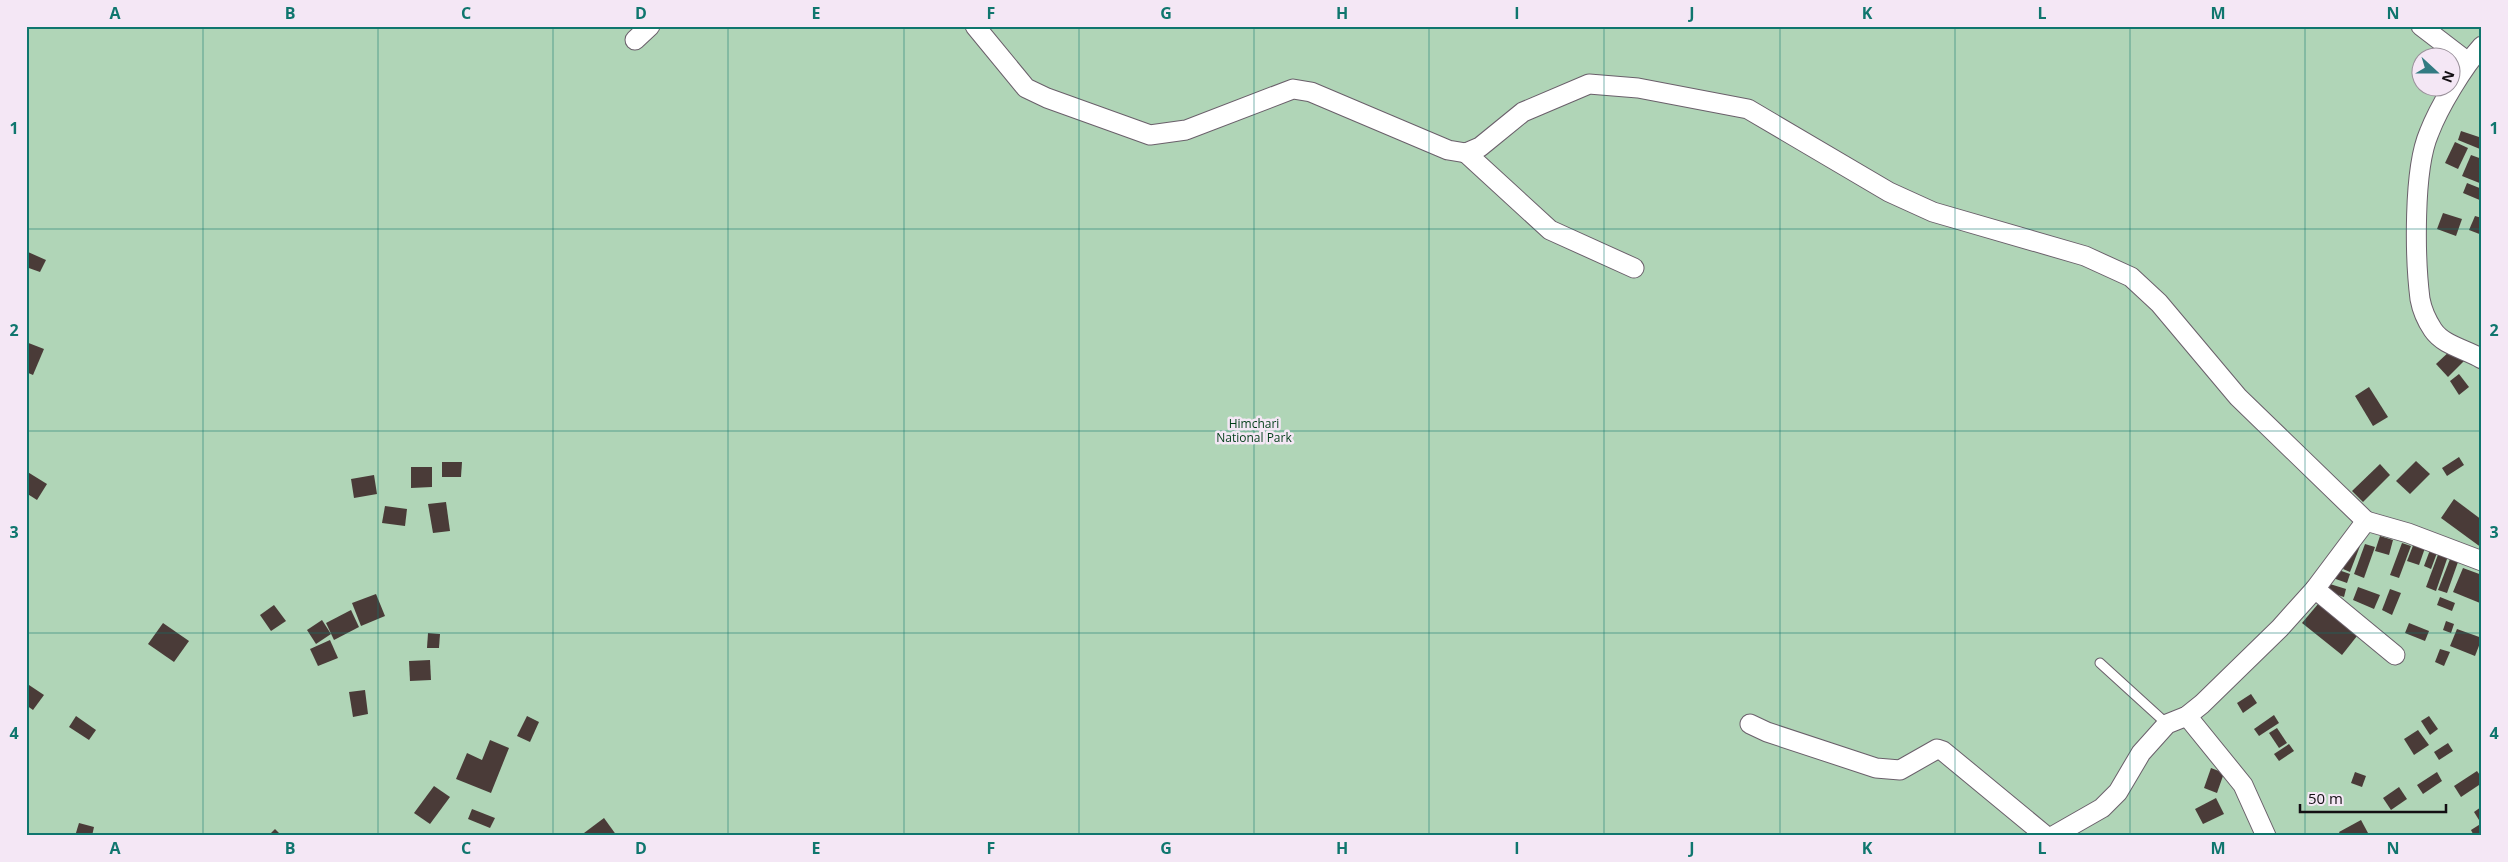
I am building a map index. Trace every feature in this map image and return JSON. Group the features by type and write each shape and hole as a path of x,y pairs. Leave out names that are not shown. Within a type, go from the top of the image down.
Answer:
{"street":[{"path":"635,40 650,26"},
{"path":"975,26 1026,88 1048,98 1150,135 1186,130 1293,89 1312,92 1448,150 1466,153 1480,147 1523,112 1590,84 1638,88 1748,109 1889,192 1933,212 2085,256 2131,277 2159,302 2238,396 2366,521 2408,533 2482,561"},
{"path":"2421,26 2468,62"},
{"path":"2482,46 2468,62 2429,133 2421,156 2418,206 2418,270 2420,300 2424,315 2435,332 2448,343 2482,359"},
{"path":"1466,153 1550,230 1634,268"},
{"path":"2053,836 2102,808 2118,792 2141,753 2167,724 2187,716 2280,628 2366,521"},
{"path":"2314,588 2395,655"},
{"path":"2187,716 2243,785 2266,836"},
{"path":"1750,724 1767,732 1876,768 1900,770 1937,749 1942,751 2046,836"}],"lane":[{"path":"2100,663 2167,724"}],"green space":[{"name":"Himchari National Park","path":"26,26 2482,26 2482,836 26,836"}],"building":[{"path":"2461,131 2482,138 2480,149 2458,140"},
{"path":"2455,142 2468,148 2458,169 2445,163"},
{"path":"2471,155 2482,159 2482,184 2462,176"},
{"path":"2467,183 2482,189 2482,201 2463,193"},
{"path":"2443,213 2462,219 2456,236 2437,229"},
{"path":"2475,216 2482,218 2482,235 2469,230"},
{"path":"28,252 46,260 40,272 26,267"},
{"path":"26,342 44,349 33,375 26,372"},
{"path":"2452,349 2464,361 2448,377 2436,364"},
{"path":"2459,374 2469,387 2459,395 2450,381"},
{"path":"2369,387 2388,417 2373,426 2355,396"},
{"path":"2459,457 2464,465 2447,476 2442,468"},
{"path":"2416,461 2430,474 2410,494 2396,481"},
{"path":"442,462 462,462 461,477 442,477"},
{"path":"2380,464 2390,475 2363,502 2352,491"},
{"path":"411,467 432,467 432,487 411,488"},
{"path":"26,471 47,484 37,500 26,493"},
{"path":"374,475 377,494 354,498 351,479"},
{"path":"2454,499 2482,520 2482,548 2441,518"},
{"path":"446,502 450,531 433,533 428,504"},
{"path":"385,506 407,509 405,526 382,523"},
{"path":"2380,536 2393,540 2389,555 2375,551"},
{"path":"2353,543 2360,546 2350,572 2343,569"},
{"path":"2402,543 2411,546 2399,578 2390,575"},
{"path":"2414,543 2425,548 2419,565 2407,561"},
{"path":"2365,544 2375,547 2364,578 2354,574"},
{"path":"2430,550 2437,553 2431,569 2424,566"},
{"path":"2439,552 2448,556 2436,591 2426,587"},
{"path":"2450,559 2458,562 2447,593 2438,590"},
{"path":"2333,568 2350,574 2347,583 2330,577"},
{"path":"2463,568 2482,575 2480,603 2453,592"},
{"path":"2330,584 2346,589 2344,597 2328,592"},
{"path":"2358,587 2380,595 2374,609 2353,600"},
{"path":"2390,589 2401,593 2392,615 2382,610"},
{"path":"376,594 385,616 361,626 352,603"},
{"path":"2440,597 2455,603 2452,611 2437,605"},
{"path":"2318,604 2357,636 2342,655 2302,623"},
{"path":"274,605 286,621 271,631 260,615"},
{"path":"351,610 359,627 334,640 326,623"},
{"path":"322,620 331,634 316,644 307,630"},
{"path":"2446,621 2454,624 2451,633 2443,630"},
{"path":"163,623 189,641 174,662 148,644"},
{"path":"2409,623 2429,631 2425,641 2405,633"},
{"path":"2457,629 2482,638 2475,656 2450,646"},
{"path":"428,633 440,634 439,648 427,648"},
{"path":"330,640 338,658 318,666 310,649"},
{"path":"2440,649 2450,652 2444,666 2435,662"},
{"path":"430,660 431,680 410,681 409,661"},
{"path":"26,683 44,695 33,710 26,705"},
{"path":"365,690 368,714 353,717 349,692"},
{"path":"2251,694 2257,703 2243,713 2237,703"},
{"path":"2274,715 2279,723 2259,736 2254,729"},
{"path":"76,716 96,730 89,740 69,727"},
{"path":"527,716 539,722 530,742 517,736"},
{"path":"2429,716 2438,729 2430,735 2421,721"},
{"path":"2277,728 2287,743 2279,748 2269,733"},
{"path":"2418,730 2429,745 2414,755 2404,739"},
{"path":"490,740 509,748 491,793 456,779 467,753 482,760"},
{"path":"2448,743 2453,751 2439,760 2434,752"},
{"path":"2289,744 2294,751 2279,761 2274,754"},
{"path":"2211,768 2224,773 2217,793 2204,788"},
{"path":"2477,771 2482,778 2482,783 2461,797 2454,786"},
{"path":"2355,772 2366,776 2362,787 2351,783"},
{"path":"2437,772 2442,781 2423,794 2417,785"},
{"path":"434,786 450,797 430,824 414,813"},
{"path":"2399,787 2407,799 2391,810 2383,798"},
{"path":"2216,798 2224,814 2203,824 2195,809"},
{"path":"2481,807 2482,818 2479,820 2474,812"},
{"path":"472,809 495,818 490,828 468,819"},
{"path":"604,818 617,836 580,836"},
{"path":"2361,820 2368,833 2362,836 2341,836 2339,832"},
{"path":"79,823 94,827 92,836 75,836"},
{"path":"2482,823 2482,836 2474,836 2471,830"},
{"path":"275,829 282,836 268,836"}]}
